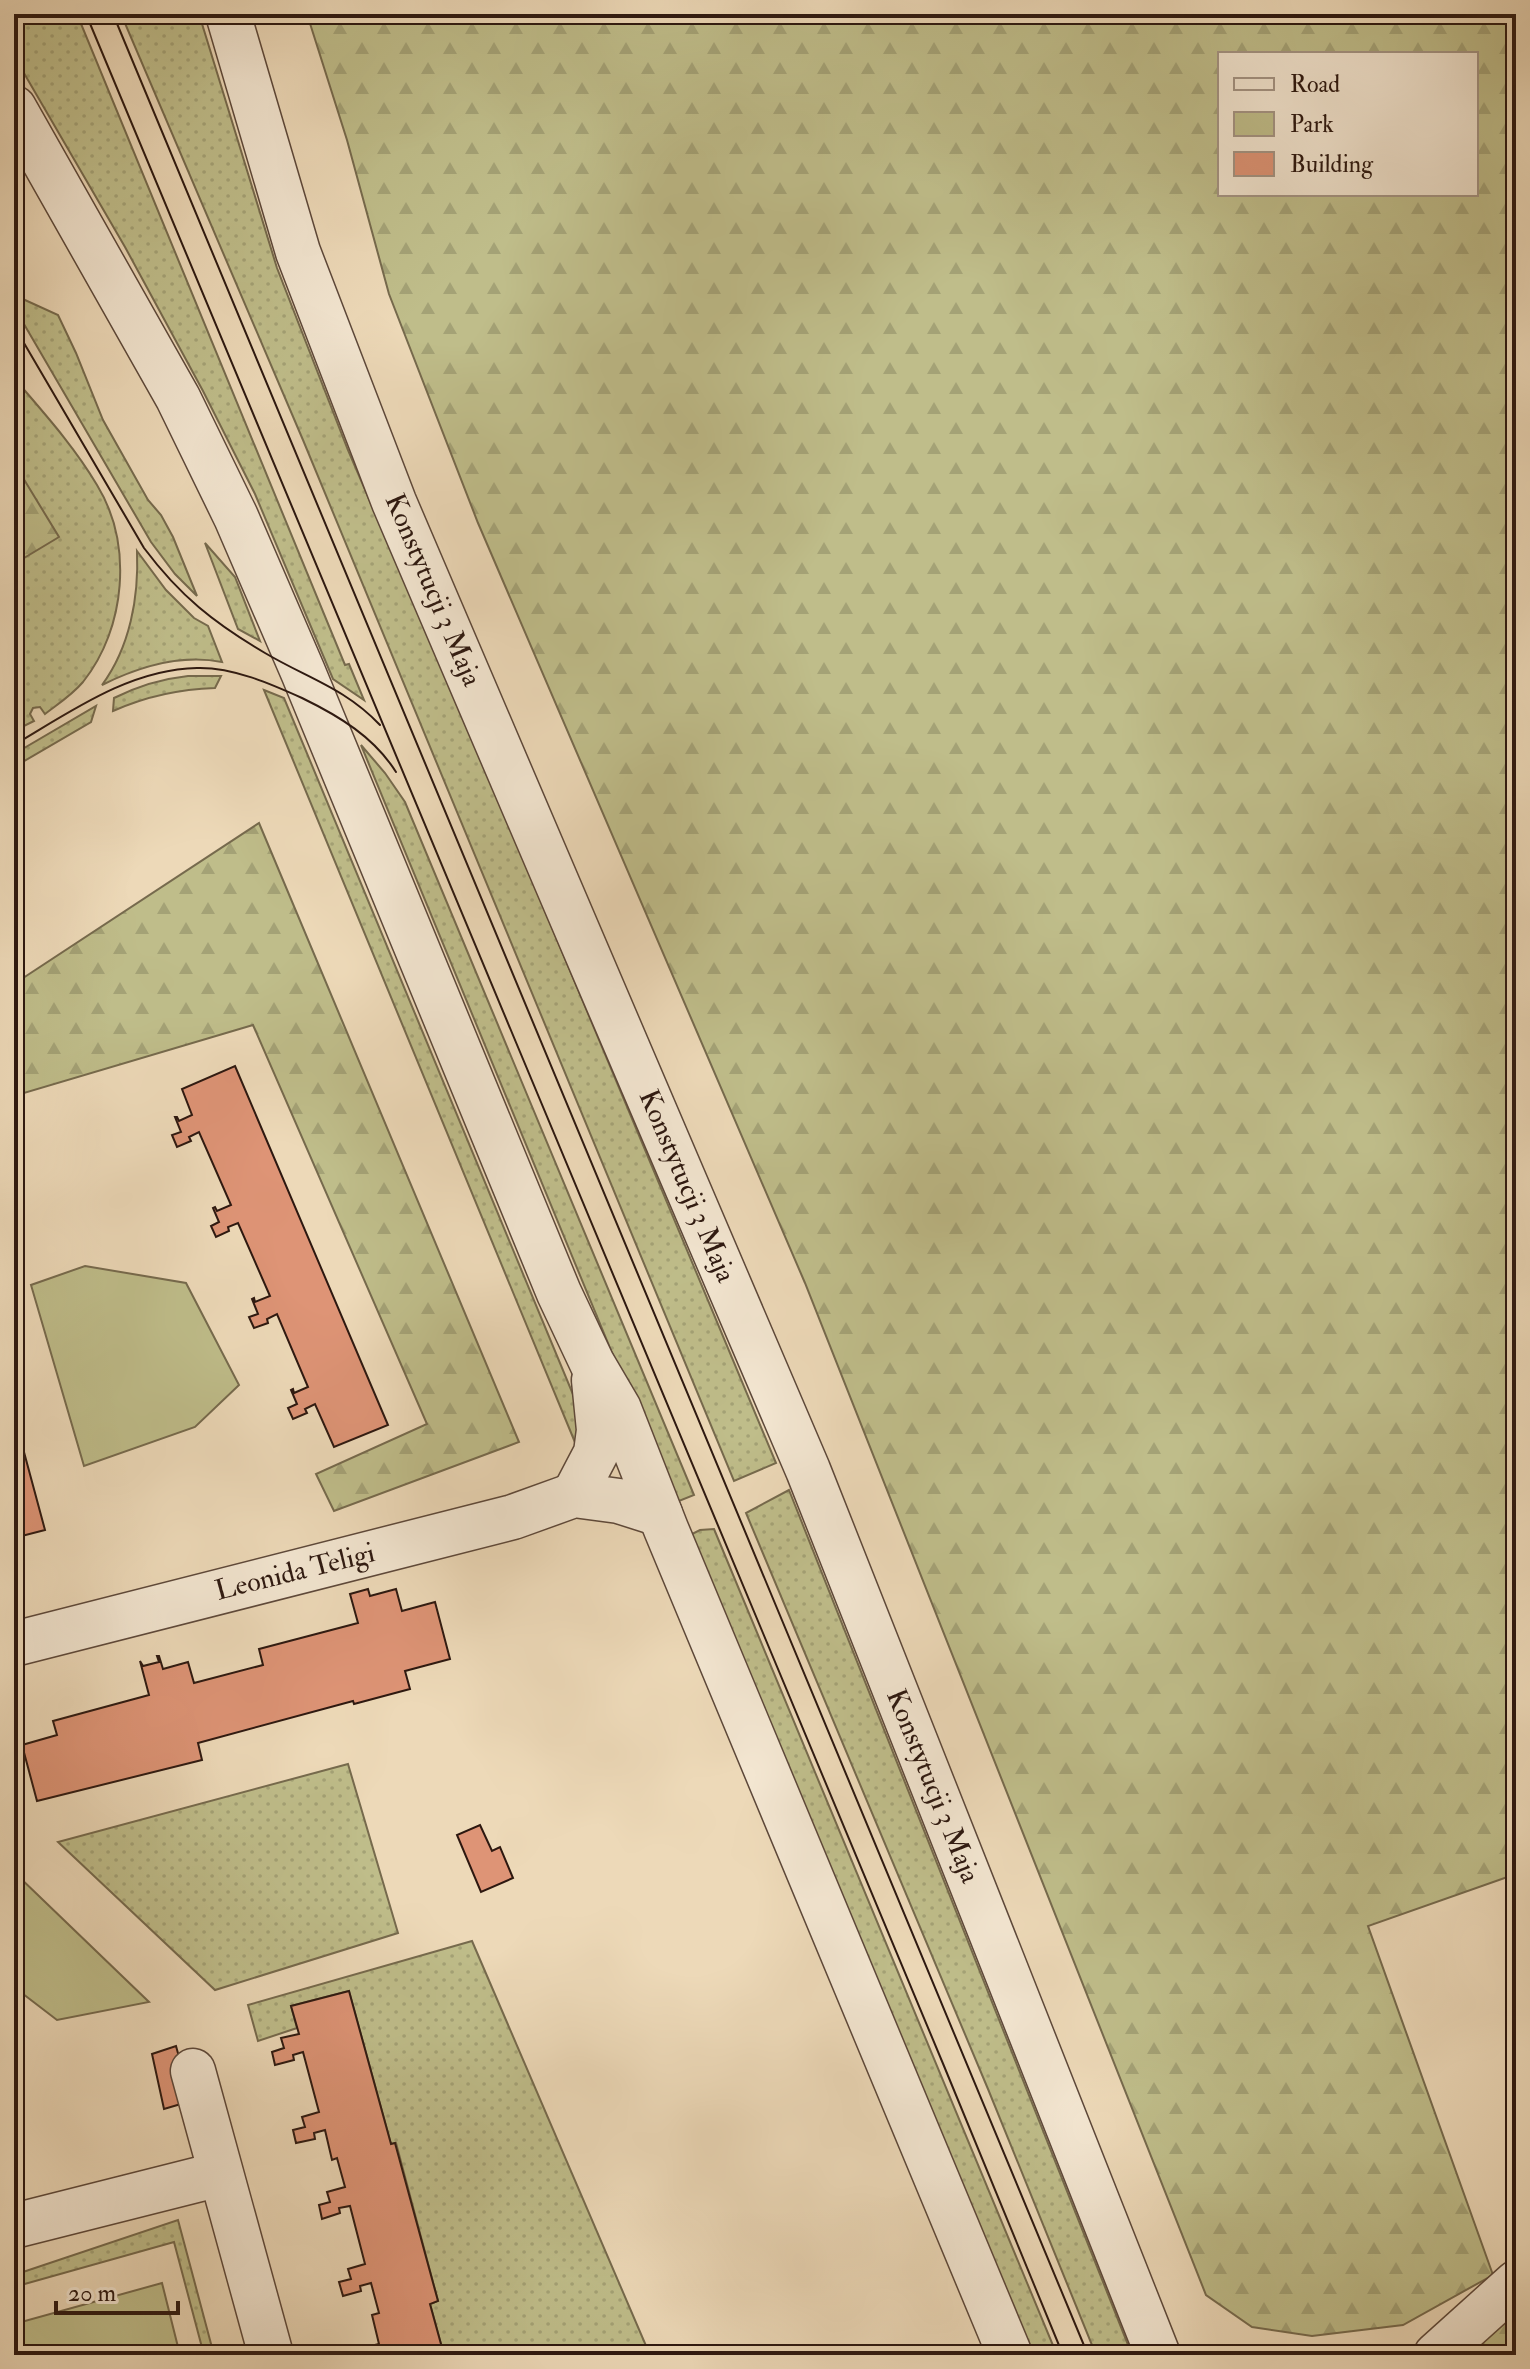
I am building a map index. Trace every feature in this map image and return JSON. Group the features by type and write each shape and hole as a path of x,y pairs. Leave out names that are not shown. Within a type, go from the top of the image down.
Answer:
{"street":[{"name":"Konstytucji 3 Maja","path":"228,14 298,252 394,502 808,1470 1158,2355"},
{"path":"14,108 178,398 236,517 559,1293 592,1363 619,1409 1010,2355"},
{"path":"574,1495 596,1453 598,1423 592,1363"},
{"name":"Leonida Teligi","path":"14,1644 513,1517 574,1495 619,1501 660,1514"},
{"path":"193,2071 271,2355"},
{"path":"14,2226 220,2174"},
{"path":"1436,2355 1516,2283"}],"green space":[{"path":"14,14 77,14 345,665 349,664 364,700 333,679 255,494 203,391 125,247 14,56"},
{"path":"121,14 199,14 277,268 348,450 776,1463 734,1481 303,440"},
{"path":"307,14 1516,14 1516,1874 1368,1926 1493,2275 1403,2325 1312,2336 1252,2327 1206,2295 805,1283 478,523 389,294 347,140"},
{"path":"14,295 58,315 103,420 148,500 173,537 197,596 175,574 151,542 14,307"},
{"path":"14,378 68,443 97,485 116,533 120,585 108,637 83,682 45,714 40,707 33,708 30,714 34,721 14,731"},
{"path":"14,463 59,537 14,564"},
{"path":"205,543 235,577 260,641 238,629"},
{"path":"137,551 166,590 194,618 208,626 222,662 191,660 160,663 102,685 120,654 131,621"},
{"path":"188,676 221,676 215,688 163,694 113,711 114,698 159,681"},
{"path":"264,690 284,698 577,1404 579,1452"},
{"path":"96,706 91,722 14,767 14,754"},
{"path":"361,745 405,802 694,1495 674,1503"},
{"path":"259,823 519,1442 334,1511 316,1474 427,1424 253,1025 14,1096 14,984"},
{"path":"85,1266 186,1283 239,1385 195,1427 84,1466 31,1285"},
{"path":"789,1490 1132,2355 1096,2355 746,1513"},
{"path":"714,1529 1057,2355 1026,2355 690,1535 700,1530"},
{"path":"348,1764 398,1933 215,1990 58,1842"},
{"path":"15,1873 149,2002 57,2020 14,1987"},
{"path":"472,1941 650,2355 444,2355 430,2304 438,2301 396,2143 391,2144 349,1991 291,2006 297,2028 258,2041 248,2005"},
{"path":"178,2220 214,2355 204,2355 174,2242 14,2287 14,2275"},
{"path":"162,2283 180,2355 14,2355 14,2324"},
{"path":"1514,2312 1516,2355 1466,2355"}],"building":[{"path":"235,1066 388,1425 334,1447 315,1404 305,1409 307,1413 293,1419 288,1408 297,1404 291,1390 294,1393 308,1387 277,1314 267,1319 268,1323 254,1328 249,1317 258,1314 252,1299 255,1302 270,1296 238,1223 216,1237 211,1226 219,1222 213,1208 217,1211 231,1205 199,1132 189,1137 191,1141 177,1147 172,1135 181,1132 175,1117 179,1121 192,1115 182,1089"},
{"path":"14,1415 45,1530 14,1538"},
{"path":"368,1589 370,1596 396,1589 402,1611 435,1602 450,1659 405,1671 410,1689 354,1704 353,1701 198,1743 202,1760 37,1801 22,1745 57,1735 53,1721 149,1695 140,1661 143,1666 159,1662 159,1656 163,1669 188,1662 194,1683 263,1665 259,1649 358,1623 350,1594"},
{"path":"480,1825 492,1851 500,1847 513,1878 481,1892 457,1835"},
{"path":"349,1991 438,2301 430,2304 444,2355 364,2355 362,2348 379,2344 372,2315 379,2313 371,2283 360,2286 361,2291 343,2296 339,2282 351,2279 348,2269 365,2264 350,2206 339,2208 340,2213 322,2219 319,2205 330,2202 327,2192 345,2187 337,2158 332,2160 325,2130 314,2133 315,2139 296,2143 293,2130 305,2127 302,2117 319,2112 303,2052 293,2055 294,2060 275,2065 272,2052 284,2048 281,2038 299,2034 291,2006"},
{"path":"176,2046 191,2101 164,2109 152,2054"}],"tram line":[{"path":"86,14 1063,2355"},
{"path":"113,14 1088,2355"},
{"path":"14,326 144,548 171,580 230,631 339,693 380,725"},
{"path":"14,745 79,706 124,684 172,670 211,668 265,682 329,712 366,738 396,772"}]}
